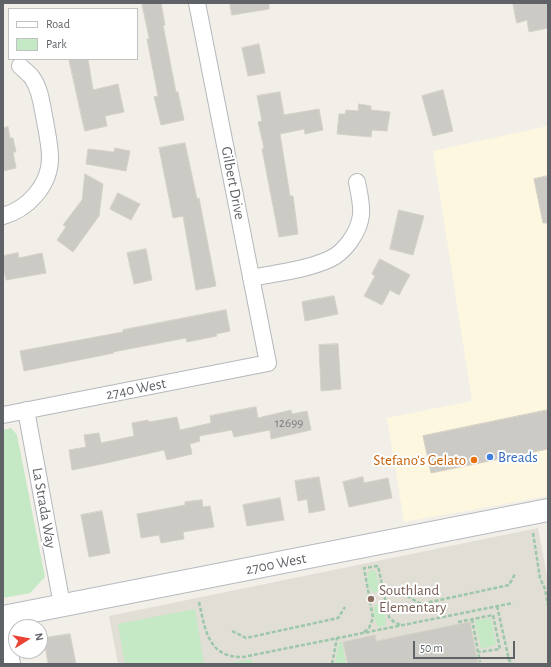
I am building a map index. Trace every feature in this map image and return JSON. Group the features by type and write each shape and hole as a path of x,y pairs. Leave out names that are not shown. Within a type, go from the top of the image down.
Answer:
{"main road":[{"name":"2700 West","path":"3,617 548,510"}],"street":[{"name":"Gilbert Drive","path":"197,3 268,363"},
{"path":"3,216 11,214 26,205 38,192 47,177 50,159 49,142 40,96 33,79 20,66"},
{"path":"252,278 314,265 331,259 345,248 355,233 361,216 360,199 356,182"},
{"name":"2740 West","path":"3,415 268,363"},
{"name":"La Strada Way","path":"26,410 62,605"},
{"path":"3,617 12,664"}],"path":[{"path":"533,533 540,578 545,589 548,605"},
{"path":"363,633 369,628 373,618 364,568 378,566 389,617 394,622 402,625"},
{"path":"407,596 421,604 494,590 509,585 515,574"},
{"path":"199,602 205,629 210,640 216,648 225,654 234,657 243,657 513,603"},
{"path":"497,606 509,660 513,664"},
{"path":"232,631 246,638 322,623 338,618 345,607"},
{"path":"458,622 493,615 500,649 479,652"},
{"path":"472,619 480,662"},
{"path":"332,664 337,638"}],"shaded area":[{"path":"548,126 548,496 404,522 387,418 472,401 433,151"},
{"name":"Southland Elementary","path":"538,528 548,581 548,664 118,664 109,616"}],"green space":[{"path":"11,428 17,435 45,577 30,593 3,598 3,430"},
{"path":"373,570 376,572 379,587 378,591 373,593 369,585 368,573 369,571"},
{"path":"379,604 383,606 386,621 385,626 379,627 375,619 374,607 375,605"},
{"path":"195,609 204,664 125,664 118,624"},
{"path":"491,618 496,645 481,649 475,621"},
{"path":"339,642 342,642 346,664 335,664"},
{"path":"252,659 253,664 223,664"}],"building":[{"path":"142,3 161,3 165,25 163,25 176,92 178,92 184,120 161,125 154,97 158,96"},
{"path":"230,3 269,3 269,9 232,15"},
{"path":"513,3 548,3 548,28 529,32 527,20 517,23"},
{"path":"259,44 265,73 248,76 242,48"},
{"path":"69,60 88,60 93,90 118,84 124,112 105,116 107,126 85,131"},
{"path":"443,90 453,131 433,136 422,96"},
{"path":"280,92 284,115 319,109 323,130 305,134 304,129 280,134 290,196 293,196 298,234 279,237 262,149 264,148 258,122 262,121 257,96"},
{"path":"359,104 371,106 371,110 390,112 387,131 372,130 371,137 337,134 339,114 345,114 346,110 358,111"},
{"path":"8,127 10,138 13,138 16,152 13,152 16,168 3,171 3,128"},
{"path":"185,143 197,199 199,198 216,286 196,290 183,216 173,218 159,148"},
{"path":"115,148 130,151 126,171 86,164 88,149 114,152"},
{"path":"85,174 103,184 99,216 73,252 57,240 66,227 63,225 82,200"},
{"path":"548,176 548,223 543,223 534,179"},
{"path":"118,193 140,204 131,220 110,209"},
{"path":"399,210 424,216 413,255 390,249"},
{"path":"146,249 152,280 134,284 127,253"},
{"path":"18,253 19,258 42,253 46,273 6,280 3,267 3,256"},
{"path":"380,259 410,275 399,295 390,290 382,305 364,296 375,276 372,274"},
{"path":"334,296 338,314 305,321 302,302"},
{"path":"226,310 230,331 216,334 217,336 187,342 186,338 24,371 20,351 123,332 123,330"},
{"path":"338,344 341,389 321,391 319,345"},
{"path":"256,407 258,418 291,410 292,414 307,411 311,430 271,439 270,430 234,437 232,430 199,436 200,441 190,444 192,454 167,460 164,450 72,470 69,450 86,447 84,435 99,433 101,443 134,436 132,423 148,420 149,422 177,417 180,430 211,423 210,416"},
{"path":"548,410 548,449 431,473 423,436"},
{"path":"319,477 325,510 309,513 307,499 298,501 295,481"},
{"path":"363,477 364,483 388,478 392,498 349,507 343,482"},
{"path":"280,498 284,520 247,526 243,505"},
{"path":"202,500 203,507 210,506 214,527 183,532 184,539 161,543 159,535 141,538 137,514 185,505 185,502"},
{"path":"102,511 110,553 89,557 81,515"},
{"path":"470,622 478,664 348,664 343,642 375,635 376,641"},
{"path":"70,634 76,664 48,664 48,637"}],"place":[{"name":"Breads","path":"490,457"},
{"name":"Stefano's Gelato","path":"474,460"},
{"name":"Southland Elementary","path":"371,599"}]}
